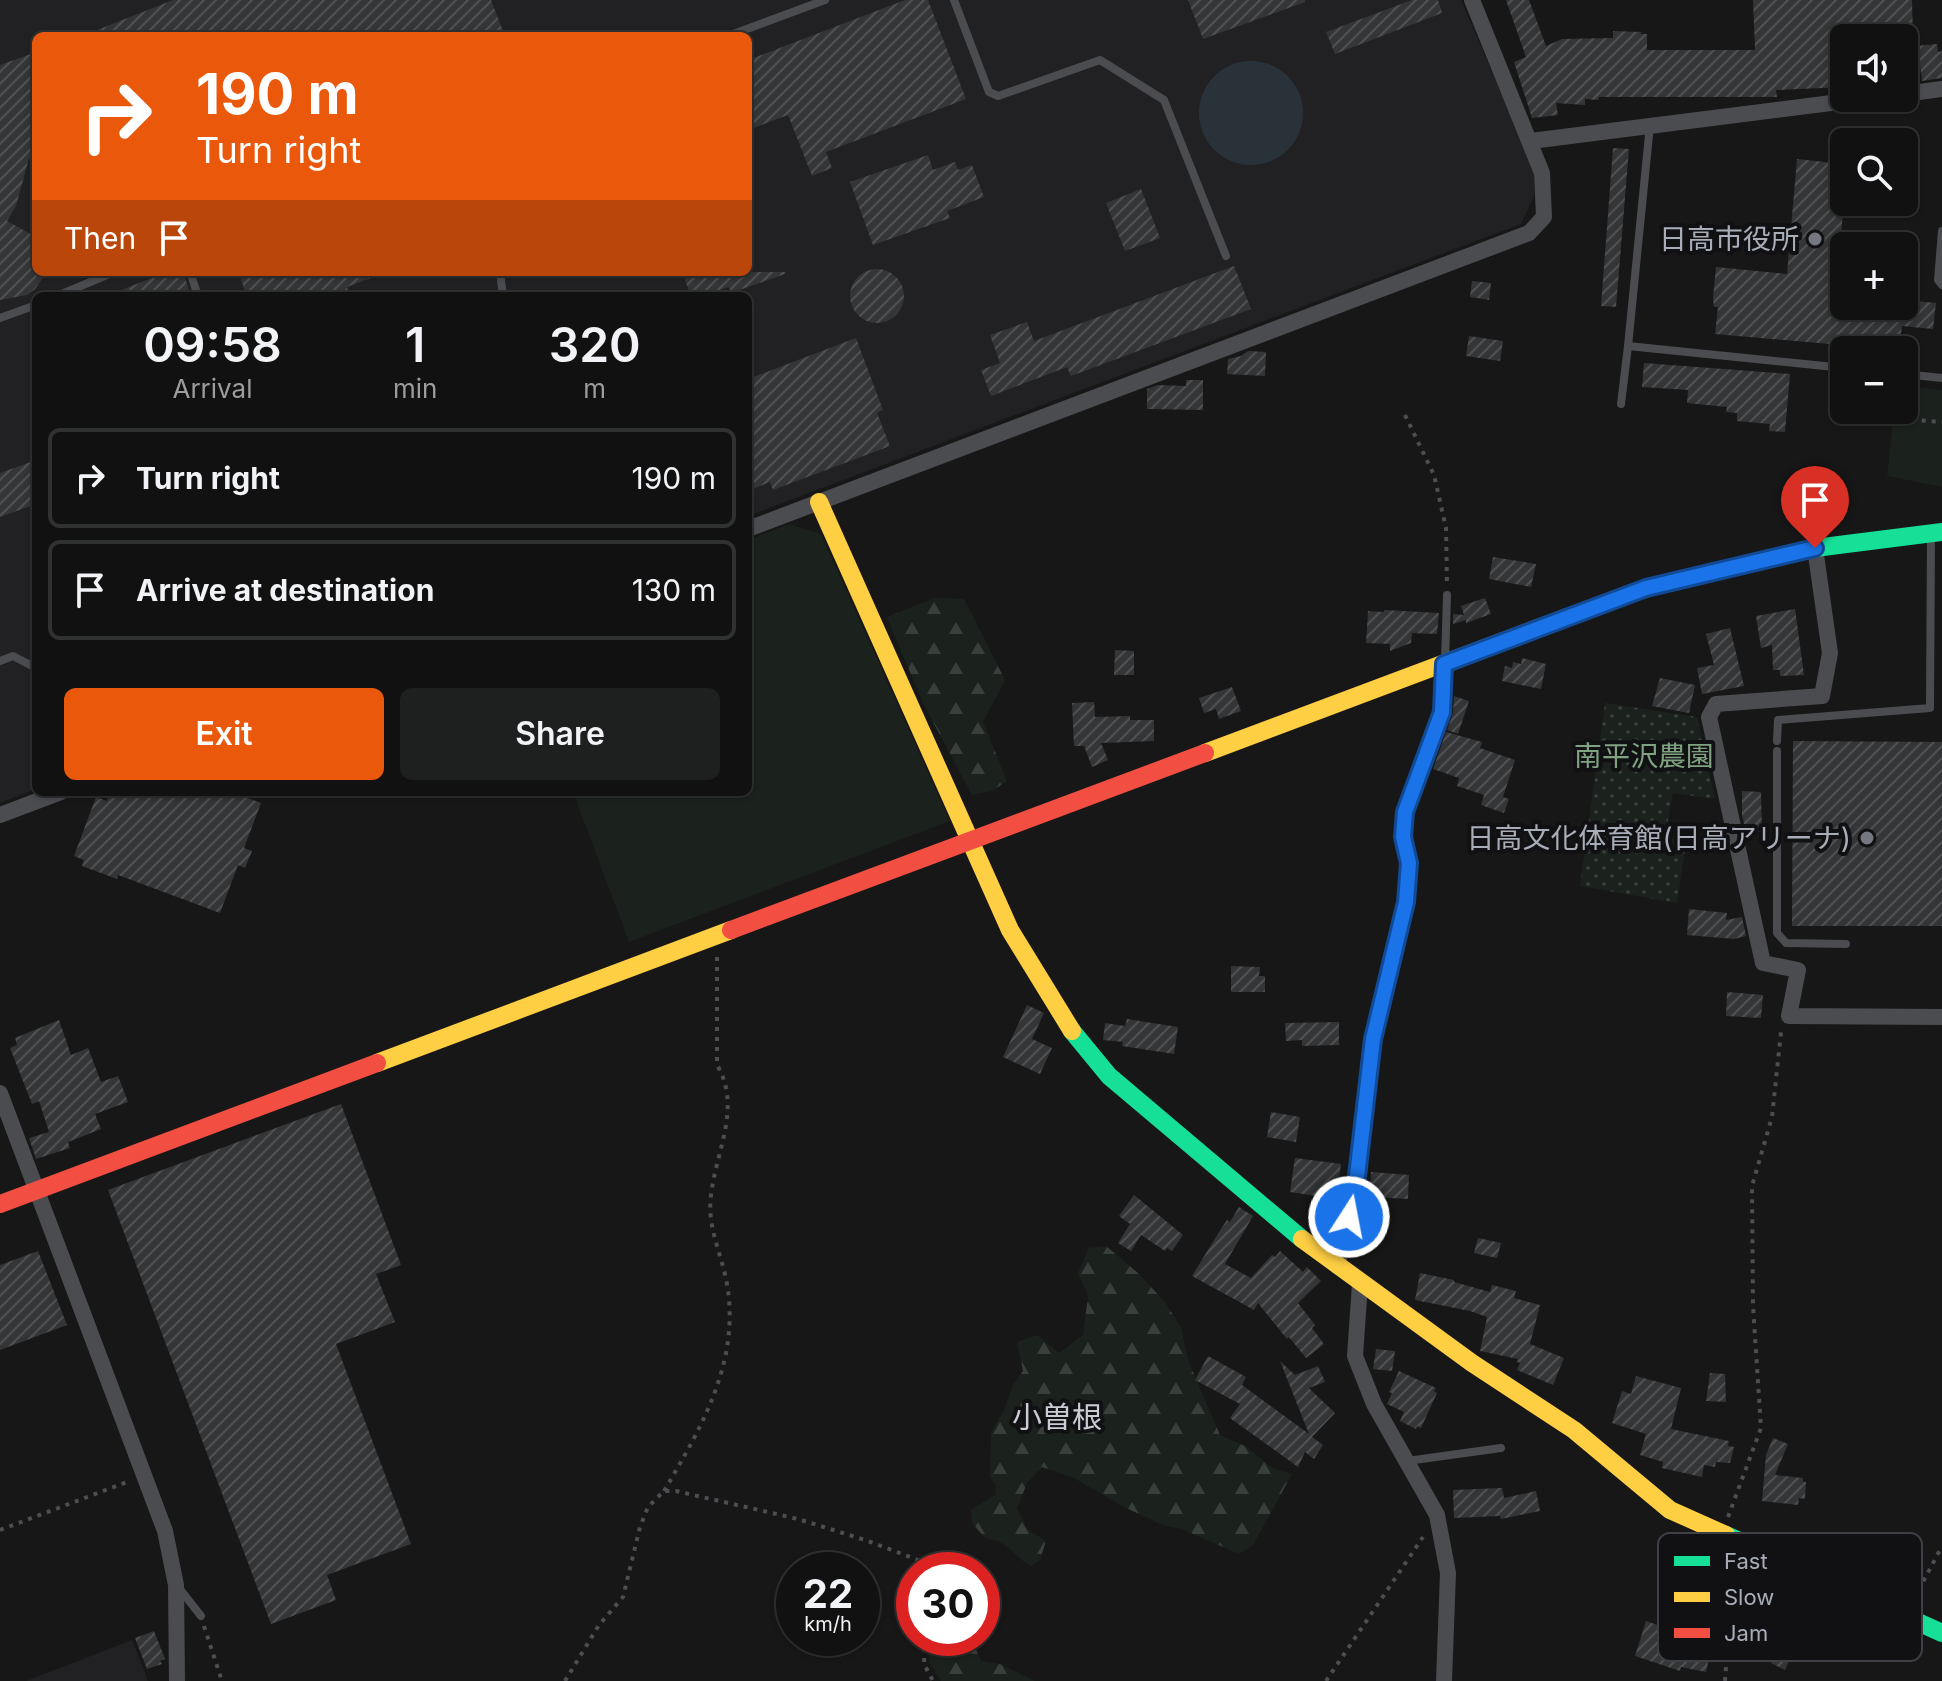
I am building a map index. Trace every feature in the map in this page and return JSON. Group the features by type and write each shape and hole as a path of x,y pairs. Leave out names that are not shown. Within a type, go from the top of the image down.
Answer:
{"street":[{"path":"752,527 1529,233 1544,217 1542,173 1472,0"},
{"path":"1918,92 1942,89"},
{"path":"1531,141 1830,103"},
{"path":"819,502 1010,930 1071,1029 1109,1076 1360,1284 1574,1430 1670,1510 1724,1533"},
{"path":"0,1204 1646,588 1815,548 1936,533"},
{"path":"1815,548 1830,653 1822,696 1716,704 1709,717 1763,963 1798,970 1789,1016 1942,1017"},
{"path":"1337,1266 1355,1193 1373,1039 1406,902 1409,863 1403,837 1405,812 1442,712 1444,664"},
{"path":"0,815 50,796"},
{"path":"0,1093 165,1531 176,1585 177,1681"},
{"path":"1360,1284 1355,1356 1374,1404 1437,1515 1448,1573 1444,1681"},
{"path":"1922,1623 1942,1633"}],"lane":[{"path":"739,32 825,0"},
{"path":"954,0 989,92 998,96 1100,60 1164,100 1226,256"},
{"path":"1621,404 1650,125"},
{"path":"1942,231 1938,280 1942,285"},
{"path":"66,292 104,276"},
{"path":"0,318 32,306"},
{"path":"1628,346 1830,367"},
{"path":"1918,375 1942,378"},
{"path":"1930,708 1936,533"},
{"path":"1444,664 1447,595"},
{"path":"0,661 13,656 32,666"},
{"path":"1931,681 1942,681"},
{"path":"1846,944 1786,943 1777,933 1778,720 1942,708"},
{"path":"1406,1461 1501,1448"},
{"path":"176,1585 201,1616"}],"path":[{"path":"1405,415 1434,475 1446,528 1447,595"},
{"path":"1918,420 1942,422"},
{"path":"565,1681 599,1625 623,1597 648,1507 664,1491 708,1414 726,1359 730,1331 726,1279 709,1223 711,1194 730,1104 726,1079 717,1065 718,965 708,938"},
{"path":"1726,1533 1761,1428 1753,1306 1752,1186 1772,1117 1782,1026 1789,1016"},
{"path":"0,1530 145,1475"},
{"path":"664,1491 676,1491 798,1519 897,1552"},
{"path":"1326,1681 1437,1515"},
{"path":"1922,1583 1942,1546"},
{"path":"201,1616 222,1681"},
{"path":"924,1656 924,1664 933,1681"},
{"path":"1725,1681 1726,1661"}],"shaded area":[{"path":"0,0 1461,0 1534,169 1534,196 1521,224 752,514 752,292 32,292 32,791 0,803"},
{"path":"1251,61 1271,65 1288,76 1299,93 1303,113 1299,133 1288,150 1271,161 1251,165 1231,161 1214,150 1203,133 1199,113 1203,93 1214,76 1231,65"},
{"path":"132,1640 148,1681 26,1681"}],"green space":[{"path":"1918,387 1942,390 1942,487 1887,476 1893,424 1918,424"},
{"path":"789,524 821,534 950,821 629,942 574,796 752,796 752,538"},
{"path":"935,598 964,599 1005,680 983,722 1007,781 992,791 972,795 923,703 887,617"},
{"name":"南平沢農園","path":"1605,703 1697,717 1715,799 1673,793 1665,837 1686,842 1677,903 1580,886"},
{"path":"1106,1246 1138,1273 1164,1301 1181,1327 1188,1360 1220,1435 1247,1447 1272,1468 1292,1474 1253,1545 1239,1554 1182,1529 1163,1525 1074,1478 1042,1467 1027,1483 1017,1509 1028,1530 1046,1541 1040,1560 1031,1566 1005,1545 985,1538 972,1523 971,1510 995,1495 996,1486 990,1477 991,1432 1023,1371 1017,1342 1037,1335 1059,1353 1083,1335 1088,1296 1078,1273 1089,1248"},
{"path":"929,1656 979,1656 981,1661 1000,1664 1035,1681 941,1681 930,1663"}],"building":[{"path":"173,0 491,0 503,32 92,32"},
{"path":"905,0 928,0 966,99 826,152 832,168 812,176 788,115 752,128 752,58"},
{"path":"1188,0 1305,0 1305,2 1203,39"},
{"path":"1412,0 1438,0 1442,13 1335,54 1326,32"},
{"path":"1506,0 1529,0 1546,46 1562,39 1613,38 1613,31 1647,34 1647,50 1755,50 1753,0 1912,0 1913,24 1830,24 1830,88 1776,90 1777,97 1599,97 1598,100 1585,99 1585,105 1556,103 1558,115 1532,118 1514,62 1526,57"},
{"path":"1937,44 1938,52 1942,51 1942,78 1922,81 1918,46"},
{"path":"32,53 32,164 29,158 16,206 7,221 32,235 32,276 44,276 27,295 0,300 0,65"},
{"path":"1613,148 1629,149 1616,307 1601,306"},
{"path":"928,155 933,170 955,162 958,170 972,165 984,197 947,211 950,218 873,245 850,182"},
{"name":"日高市役所","path":"1797,159 1830,163 1830,216 1843,216 1841,232 1830,232 1830,320 1918,320 1918,301 1936,303 1933,329 1902,326 1901,336 1830,336 1830,344 1715,334 1718,307 1714,307 1713,298 1716,267 1787,274"},
{"path":"1141,189 1160,238 1125,251 1106,203"},
{"path":"1234,266 1251,309 1071,376 1067,367 991,396 981,370 1000,363 990,335 1027,322 1034,341"},
{"path":"877,269 896,277 904,296 896,315 877,323 858,315 850,296 858,277"},
{"path":"752,272 785,272 734,292 729,287 714,292 690,292 684,276 752,276"},
{"path":"156,276 184,276 190,292 117,292"},
{"path":"240,276 376,276 347,287 349,292 246,292"},
{"path":"1472,281 1491,283 1489,300 1470,297"},
{"path":"1469,336 1503,341 1500,361 1466,356"},
{"path":"856,338 883,410 877,413 890,446 773,490 770,482 752,489 752,377"},
{"path":"1248,351 1266,352 1265,376 1227,374 1228,359"},
{"path":"1644,363 1790,374 1785,432 1769,431 1770,424 1737,421 1737,413 1726,412 1727,407 1687,403 1688,390 1642,387"},
{"path":"1186,380 1203,380 1203,410 1147,409 1147,389 1158,385 1186,386"},
{"path":"32,461 32,505 0,517 0,473"},
{"path":"1493,557 1536,564 1531,587 1489,579"},
{"path":"1485,598 1491,614 1453,624 1453,614 1464,615 1461,606"},
{"path":"1795,609 1804,675 1780,676 1780,670 1773,670 1772,645 1761,648 1756,616"},
{"path":"1368,611 1439,613 1437,634 1412,633 1411,643 1390,651 1390,644 1366,643"},
{"path":"1730,628 1744,686 1702,694 1697,668 1714,665 1706,634"},
{"path":"1115,650 1134,651 1134,675 1114,675"},
{"path":"1522,658 1546,664 1541,689 1502,681 1505,666 1512,668 1513,662 1521,664"},
{"path":"1660,678 1695,685 1689,713 1652,706"},
{"path":"1232,687 1241,711 1219,719 1216,709 1204,713 1199,698"},
{"path":"1454,696 1469,701 1458,734 1447,730 1453,713"},
{"path":"1094,702 1095,717 1130,716 1130,720 1154,720 1154,741 1101,743 1108,760 1092,767 1084,746 1074,746 1072,703"},
{"path":"1446,732 1482,742 1480,748 1515,760 1503,797 1509,799 1504,813 1481,805 1484,795 1457,786 1459,778 1433,769"},
{"name":"日高文化体育館(日高アリーナ)","path":"1793,741 1942,742 1942,926 1792,926"},
{"path":"1742,791 1761,792 1762,832 1746,832"},
{"path":"109,796 243,796 261,803 244,848 252,851 245,868 238,865 220,913 118,875 117,879 82,866 84,860 74,856 96,797 107,801"},
{"path":"1689,909 1727,913 1726,920 1742,917 1746,936 1734,939 1687,935"},
{"path":"1231,966 1260,967 1259,976 1265,976 1265,992 1231,992"},
{"path":"1727,992 1763,995 1761,1018 1726,1016"},
{"path":"1027,1005 1044,1013 1032,1039 1052,1048 1040,1074 1003,1057"},
{"path":"1127,1019 1178,1027 1174,1054 1103,1040 1105,1023 1125,1026"},
{"path":"59,1020 71,1055 88,1048 101,1082 118,1076 128,1102 95,1114 101,1129 68,1142 70,1148 36,1159 29,1138 49,1132 39,1101 32,1104 10,1048 17,1045 15,1038"},
{"path":"1339,1022 1339,1045 1302,1046 1302,1040 1286,1041 1285,1023"},
{"path":"341,1104 401,1265 376,1274 395,1322 336,1344 411,1544 327,1575 336,1600 271,1624 108,1190"},
{"path":"1271,1112 1300,1117 1296,1142 1267,1137"},
{"path":"1295,1158 1341,1164 1336,1199 1290,1192"},
{"path":"1371,1172 1409,1175 1408,1199 1370,1197"},
{"path":"1134,1195 1183,1235 1172,1251 1167,1248 1165,1251 1141,1235 1131,1251 1118,1243 1130,1224 1119,1216"},
{"path":"1239,1207 1253,1216 1225,1264 1251,1278 1272,1255 1275,1257 1280,1251 1303,1272 1307,1267 1321,1281 1298,1303 1315,1325 1312,1328 1324,1344 1306,1358 1258,1303 1254,1310 1192,1276 1227,1220 1230,1222"},
{"path":"1478,1238 1501,1243 1497,1258 1474,1253"},
{"path":"38,1251 67,1325 0,1350 0,1265"},
{"path":"1420,1273 1490,1292 1492,1285 1516,1291 1514,1298 1540,1305 1530,1344 1564,1358 1553,1385 1517,1370 1518,1359 1480,1351 1487,1317 1415,1300"},
{"path":"1376,1349 1395,1351 1392,1371 1373,1369"},
{"path":"1208,1356 1246,1377 1242,1385 1309,1434 1280,1361 1295,1375 1318,1366 1325,1382 1309,1388 1335,1413 1312,1437 1323,1445 1314,1459 1305,1452 1298,1467 1230,1418 1240,1404 1195,1380"},
{"path":"1399,1371 1436,1388 1434,1391 1437,1393 1421,1428 1417,1426 1416,1429 1400,1421 1404,1412 1387,1404"},
{"path":"1710,1373 1725,1374 1726,1402 1706,1401"},
{"path":"1636,1376 1681,1388 1671,1429 1729,1441 1728,1446 1734,1447 1730,1463 1716,1462 1715,1467 1704,1465 1702,1477 1662,1468 1663,1462 1640,1455 1646,1434 1612,1423 1622,1391 1631,1394"},
{"path":"1773,1438 1788,1444 1775,1475 1803,1478 1806,1482 1805,1499 1799,1498 1798,1505 1762,1501 1766,1455"},
{"path":"1502,1488 1504,1498 1536,1491 1540,1511 1501,1519 1500,1516 1454,1518 1453,1490"},
{"path":"1646,1621 1658,1625 1658,1661 1708,1661 1706,1672 1681,1667 1680,1671 1635,1656"},
{"path":"154,1631 165,1659 160,1661 162,1664 147,1669 135,1638"},
{"path":"1772,1661 1789,1661 1785,1670"}],"traffic: fast":[{"path":"1538,628 1646,588 1815,548 1942,532"},
{"path":"1072,1031 1109,1076 1302,1239"},
{"path":"1922,1624 1942,1633"}],"traffic: slow":[{"path":"819,502 1010,930 1072,1031"},
{"path":"1205,753 1538,628"},
{"path":"377,1063 731,930"},
{"path":"1302,1239 1472,1363 1574,1430 1670,1510 1722,1533"}],"traffic: jam":[{"path":"731,930 1205,753"},
{"path":"0,1204 377,1063"}],"place":[{"name":"日高市役所","path":"1815,239"},
{"name":"日高文化体育館(日高アリーナ)","path":"1867,838"}],"district":[{"name":"小曽根","path":"1057,1417"}],"route":[{"path":"1349,1217 1355,1193 1373,1039 1406,902 1409,863 1403,837 1405,812 1442,712 1444,664 1646,588 1815,548"}]}
